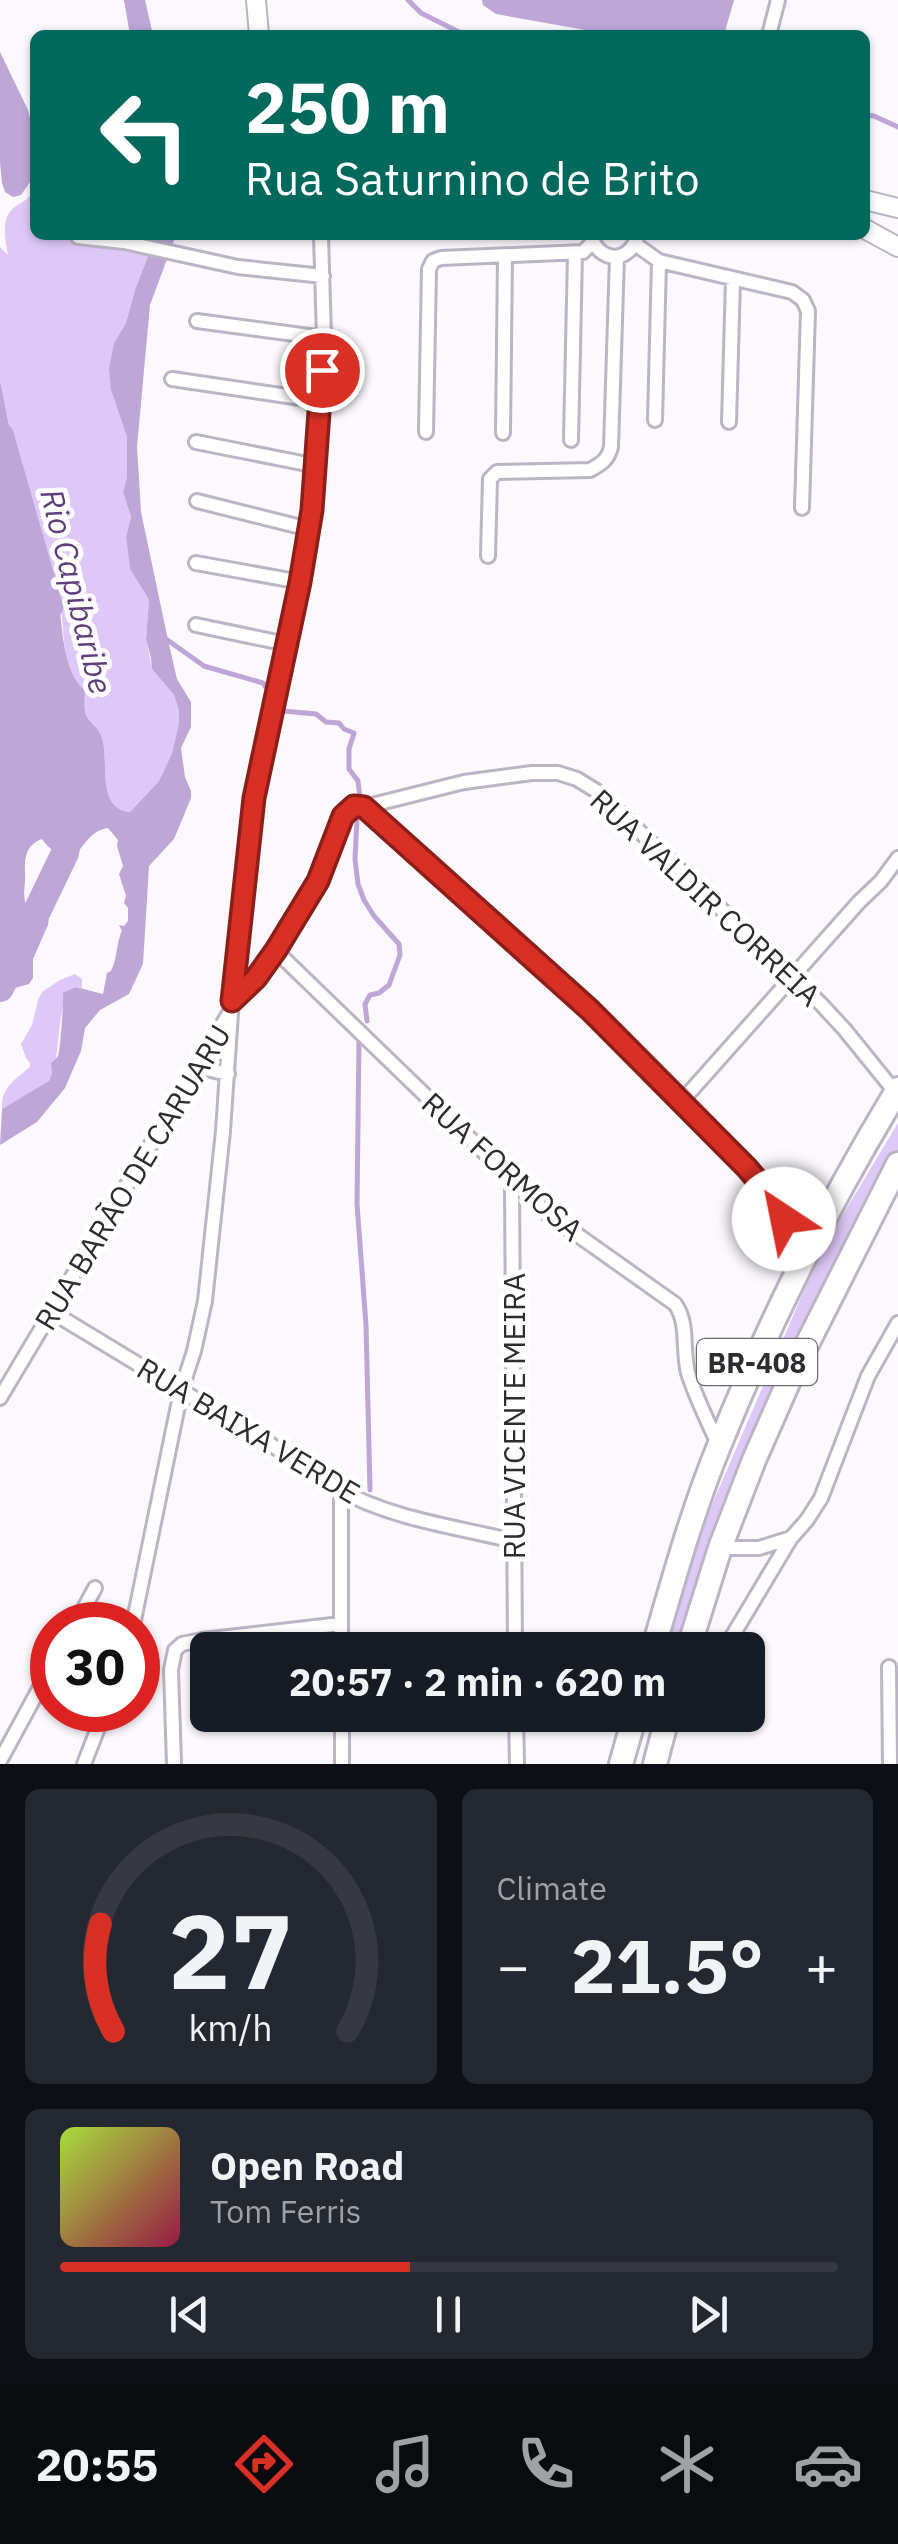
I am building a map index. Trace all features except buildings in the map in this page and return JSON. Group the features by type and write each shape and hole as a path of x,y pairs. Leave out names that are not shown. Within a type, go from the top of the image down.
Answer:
{"highway":[{"name":"BR-408","path":"658,1632 718,1446 802,1259 897,1091"},
{"name":"BR-408","path":"694,1632 754,1460 791,1376 897,1166"},
{"path":"621,1764 630,1732"},
{"path":"655,1764 663,1732"}],"street":[{"path":"256,0 259,30"},
{"path":"770,30 778,0"},
{"path":"870,201 898,208"},
{"path":"870,220 898,233"},
{"path":"870,233 898,247"},
{"path":"109,240 238,266 323,276"},
{"name":"RUA BARÃO DE CARUARU","path":"0,1398 231,1006 254,798 300,582 317,466 324,338 321,240"},
{"path":"426,432 429,270 433,262 441,258 583,252 590,240"},
{"path":"592,240 602,254 617,256 631,250 636,240"},
{"path":"638,240 659,261 792,292 802,300 808,312 802,508"},
{"path":"572,440 575,253"},
{"path":"503,433 505,256"},
{"path":"488,556 490,479 497,472 590,470 609,456 617,256"},
{"path":"655,420 659,261"},
{"path":"729,422 734,280"},
{"path":"197,321 324,338"},
{"path":"172,379 321,402"},
{"path":"196,442 317,466"},
{"path":"197,501 309,529"},
{"path":"196,562 300,582"},
{"path":"196,625 287,644"},
{"name":"RUA VALDIR CORREIA","path":"364,807 464,782 532,773 558,773 578,779 598,792 792,978 845,1030 897,1091"},
{"path":"138,1602 181,1391 204,1301 228,1074 231,1006 276,950 318,881 343,816 354,806 364,807 590,1010 747,1168 769,1194 802,1259"},
{"path":"681,1102 898,858"},
{"name":"RUA FORMOSA","path":"276,950 548,1214 676,1304 683,1320 689,1374 718,1446"},
{"path":"198,1067 228,1074"},
{"name":"RUA VICENTE MEIRA","path":"512,1182 515,1632"},
{"name":"RUA BAIXA VERDE","path":"52,1312 341,1490 378,1506 514,1541"},
{"path":"735,1632 790,1538 820,1498 868,1376 898,1323"},
{"path":"341,1490 341,1632"},
{"path":"720,1548 759,1548 790,1538"},
{"path":"87,1602 95,1588"},
{"path":"174,1764 172,1658 182,1644 341,1624"},
{"path":"890,1666 890,1764"},
{"path":"0,1760 30,1706"},
{"path":"84,1764 96,1732"},
{"path":"342,1732 342,1764"},
{"path":"516,1732 517,1764"}],"shaded area":[{"path":"124,0 145,0 152,30 129,30"},
{"path":"482,0 734,0 725,30 585,30 496,14"},
{"path":"0,52 30,118 30,182 21,195 13,197 5,192 0,163"},
{"path":"29,197 30,240 154,240 126,323 114,343 111,390 127,437 123,492 131,517 126,537 130,569 149,600 146,638 152,669 174,695 179,723 172,753 159,781 130,812 119,809 108,792 100,732 86,715 85,690 76,681 66,657 57,589 43,568 34,574 23,544 28,520 0,380 0,247 8,255 8,216"},
{"name":"Rio Capibaribe","path":"154,240 174,240 150,305 137,447 141,512 177,679 191,702 191,727 181,748 191,798 174,839 149,866 143,964 129,994 100,1010 85,1028 81,1051 65,1088 37,1122 0,1145 2,1109 49,1081 51,1063 59,1053 63,993 76,987 103,994 122,931 119,925 128,921 128,908 119,874 123,866 118,840 108,828 93,834 76,854 61,854 42,839 37,841 26,856 24,896 26,905 34,907 41,895 48,898 52,894 48,925 33,959 33,978 29,984 8,990 0,997 0,380 28,521 23,544 34,573 43,567 57,590 67,659 85,690 86,715 100,732 104,745 108,792 119,809 130,812 159,781 172,753 179,723 174,695 152,669 146,639 149,600 130,569 126,537 131,517 123,492 127,437 111,390 109,369 114,343 126,323"},
{"path":"75,974 82,979 82,988 76,987 63,999 57,1053 49,1082 2,1109 6,1090 30,1067 21,1044 32,1025 42,992"},
{"path":"898,1123 898,1153 814,1304 759,1422 687,1632 671,1632 708,1514 821,1251"}],"waterway":[{"path":"408,0 421,13 455,30"},
{"path":"870,116 898,127"},
{"name":"Rio Capibaribe","path":"0,436 49,607"},
{"path":"166,639 204,666 265,686"},
{"path":"283,711 316,714 354,733 349,769 358,781 360,798"},
{"path":"357,819 358,884 374,916 399,944 400,955 389,985 370,995 365,1004 367,1021"},
{"name":"Rio Capibaribe","path":"0,988 65,853 71,820"},
{"path":"359,1039 357,1204 366,1325 370,1490"}],"route":[{"path":"322,370 312,510 254,798 232,1001 256,978 318,881 347,810 364,807 590,1010 747,1168 784,1219"}]}
